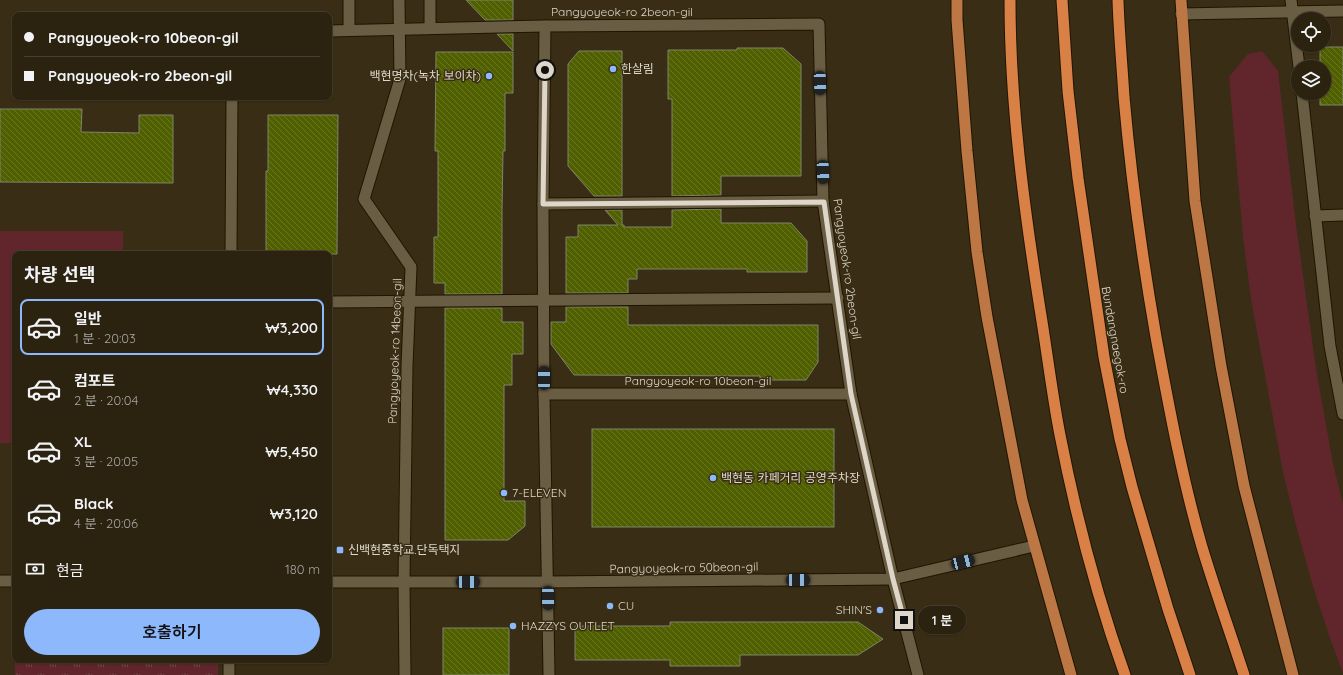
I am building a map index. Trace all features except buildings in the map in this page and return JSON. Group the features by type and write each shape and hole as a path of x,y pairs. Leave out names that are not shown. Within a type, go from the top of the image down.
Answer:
{"highway":[{"path":"1010,0 1014,98 1021,175 1032,258 1060,433 1071,490 1084,543 1125,675"},
{"name":"Bundangnaegok-ro","path":"1062,0 1068,99 1090,267 1104,357 1120,439 1132,487 1168,609 1190,675"},
{"path":"1118,0 1126,113 1136,209 1145,274 1167,396 1182,471 1202,546 1244,675"}],"main road":[{"path":"957,0 957,20 966,143 977,252 987,317 1022,500 1071,675"},
{"path":"1180,0 1196,201 1221,366 1244,486 1293,675"}],"street":[{"path":"349,0 349,30"},
{"name":"Pangyoyeok-ro 14beon-gil","path":"398,0 394,30 400,79 364,199 411,267 404,582 405,675"},
{"path":"430,0 430,28"},
{"path":"1291,0 1293,12 1343,11"},
{"path":"1181,14 1291,12"},
{"name":"Pangyoyeok-ro 2beon-gil","path":"332,31 545,26 819,24 824,202 851,394 893,579 918,675"},
{"path":"545,26 543,204 544,394 549,675"},
{"path":"231,251 232,100"},
{"path":"1303,100 1330,346 1343,414"},
{"path":"543,204 824,202"},
{"path":"1315,216 1343,215"},
{"path":"332,302 838,298"},
{"name":"Pangyoyeok-ro 10beon-gil","path":"544,394 851,394"},
{"name":"Pangyoyeok-ro 50beon-gil","path":"332,582 893,579 1034,546"},
{"path":"0,580 12,581"},
{"path":"229,663 229,675"}],"green space":[{"path":"1262,51 1278,71 1296,225 1316,369 1333,464 1343,504 1343,673 1312,583 1296,525 1283,472 1251,299 1243,236 1229,77 1248,54"},
{"path":"0,231 123,231 123,251 12,251 12,443 0,443"},
{"path":"15,663 218,663 218,675 15,675"}],"place":[{"name":"한살림","path":"613,69"},
{"name":"백현명차(녹차 보이차)","path":"489,76"},
{"name":"백현동 카페거리 공영주차장","path":"713,478"},
{"name":"7-ELEVEN","path":"504,493"},
{"name":"신백현중학교.단독택지","path":"340,550"},
{"name":"CU","path":"610,606"},
{"name":"SHIN'S","path":"880,610"},
{"name":"HAZZYS OUTLET","path":"513,626"}],"route":[{"path":"545,70 543,204 824,202 851,394 893,579 904,620"}]}
